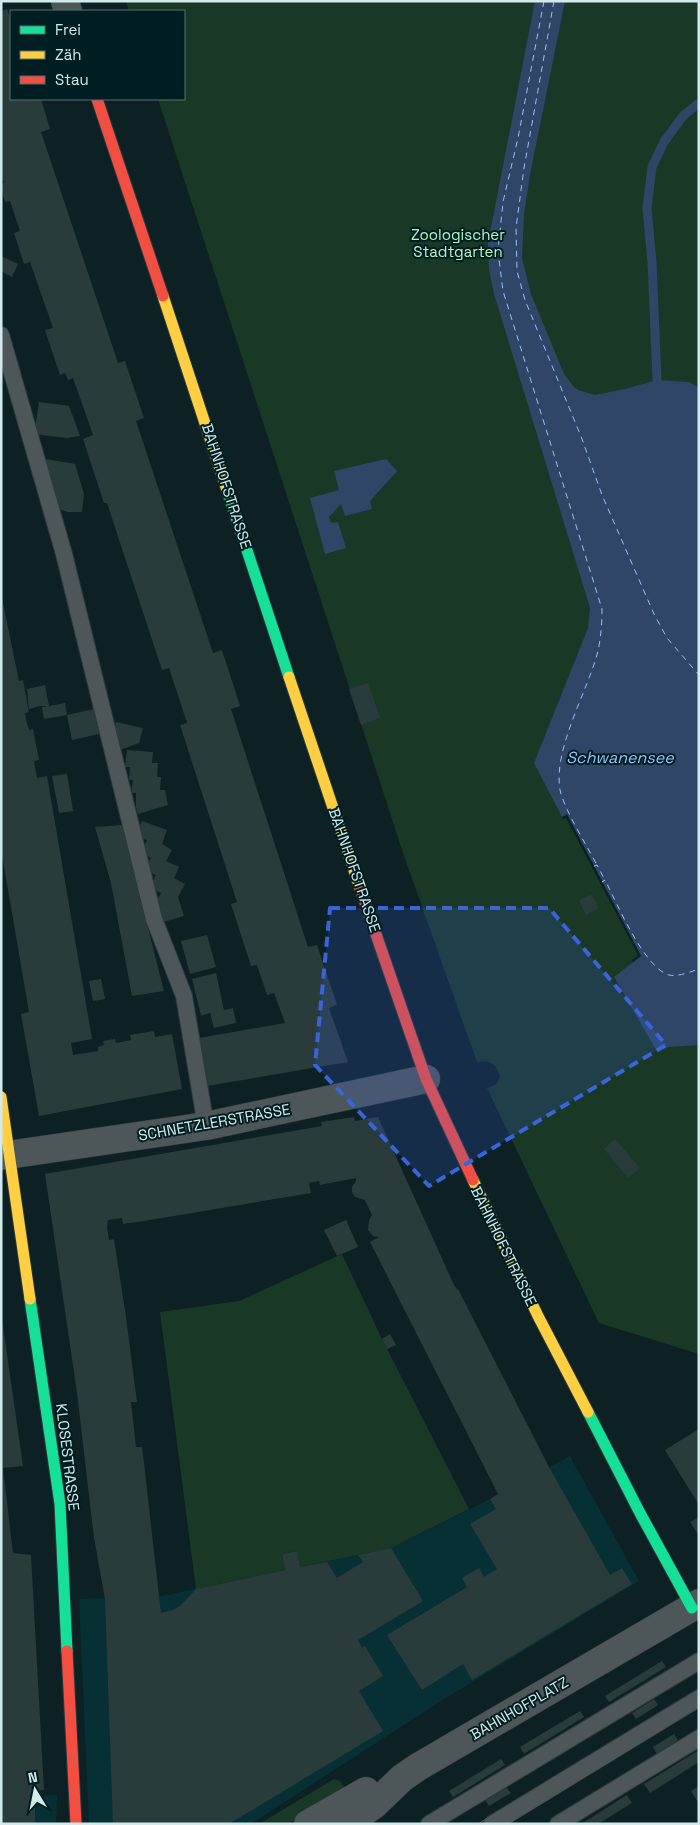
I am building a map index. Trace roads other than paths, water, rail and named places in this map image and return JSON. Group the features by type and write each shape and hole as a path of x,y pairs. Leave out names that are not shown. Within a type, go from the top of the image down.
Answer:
{"street":[{"name":"BAHNHOFSTRASSE","path":"98,100 334,811 426,1079 538,1316 640,1513 695,1606"},
{"name":"SCHNETZLERSTRASSE","path":"6,1155 206,1126 426,1079"},
{"name":"KLOSESTRASSE","path":"1,1097 6,1155 60,1504 76,1824"},
{"name":"BAHNHOFPLATZ","path":"346,1824 374,1805 402,1778 418,1767 695,1606"},
{"path":"308,1824 364,1792 402,1778"}],"lane":[{"path":"1,335 64,554 154,919 184,996 206,1126"},
{"path":"429,1824 699,1661"},
{"path":"492,1824 699,1698"},
{"path":"558,1824 699,1738"}],"water":[{"name":"Schwanensee","path":"535,1 565,1 530,175 524,214 522,258 531,294 564,374 578,390 595,395 657,380 689,382 699,388 699,1045 655,1048 614,977 641,956 567,815 562,817 534,763 588,628 590,608 494,294 489,270 488,243"},
{"path":"386,459 397,471 370,501 372,509 345,516 341,504 329,517 331,523 338,522 346,548 325,554 310,498 339,490 334,471"}],"waterway":[{"path":"657,380 652,262 647,208 652,167 664,142 683,116 699,103"}],"tram line":[{"path":"429,1824 699,1661"},
{"path":"478,1824 699,1690"},
{"path":"508,1824 699,1707"},
{"path":"558,1824 699,1738"}],"park label":[{"name":"Zoologischer Stadtgarten","path":"458,242"}]}
